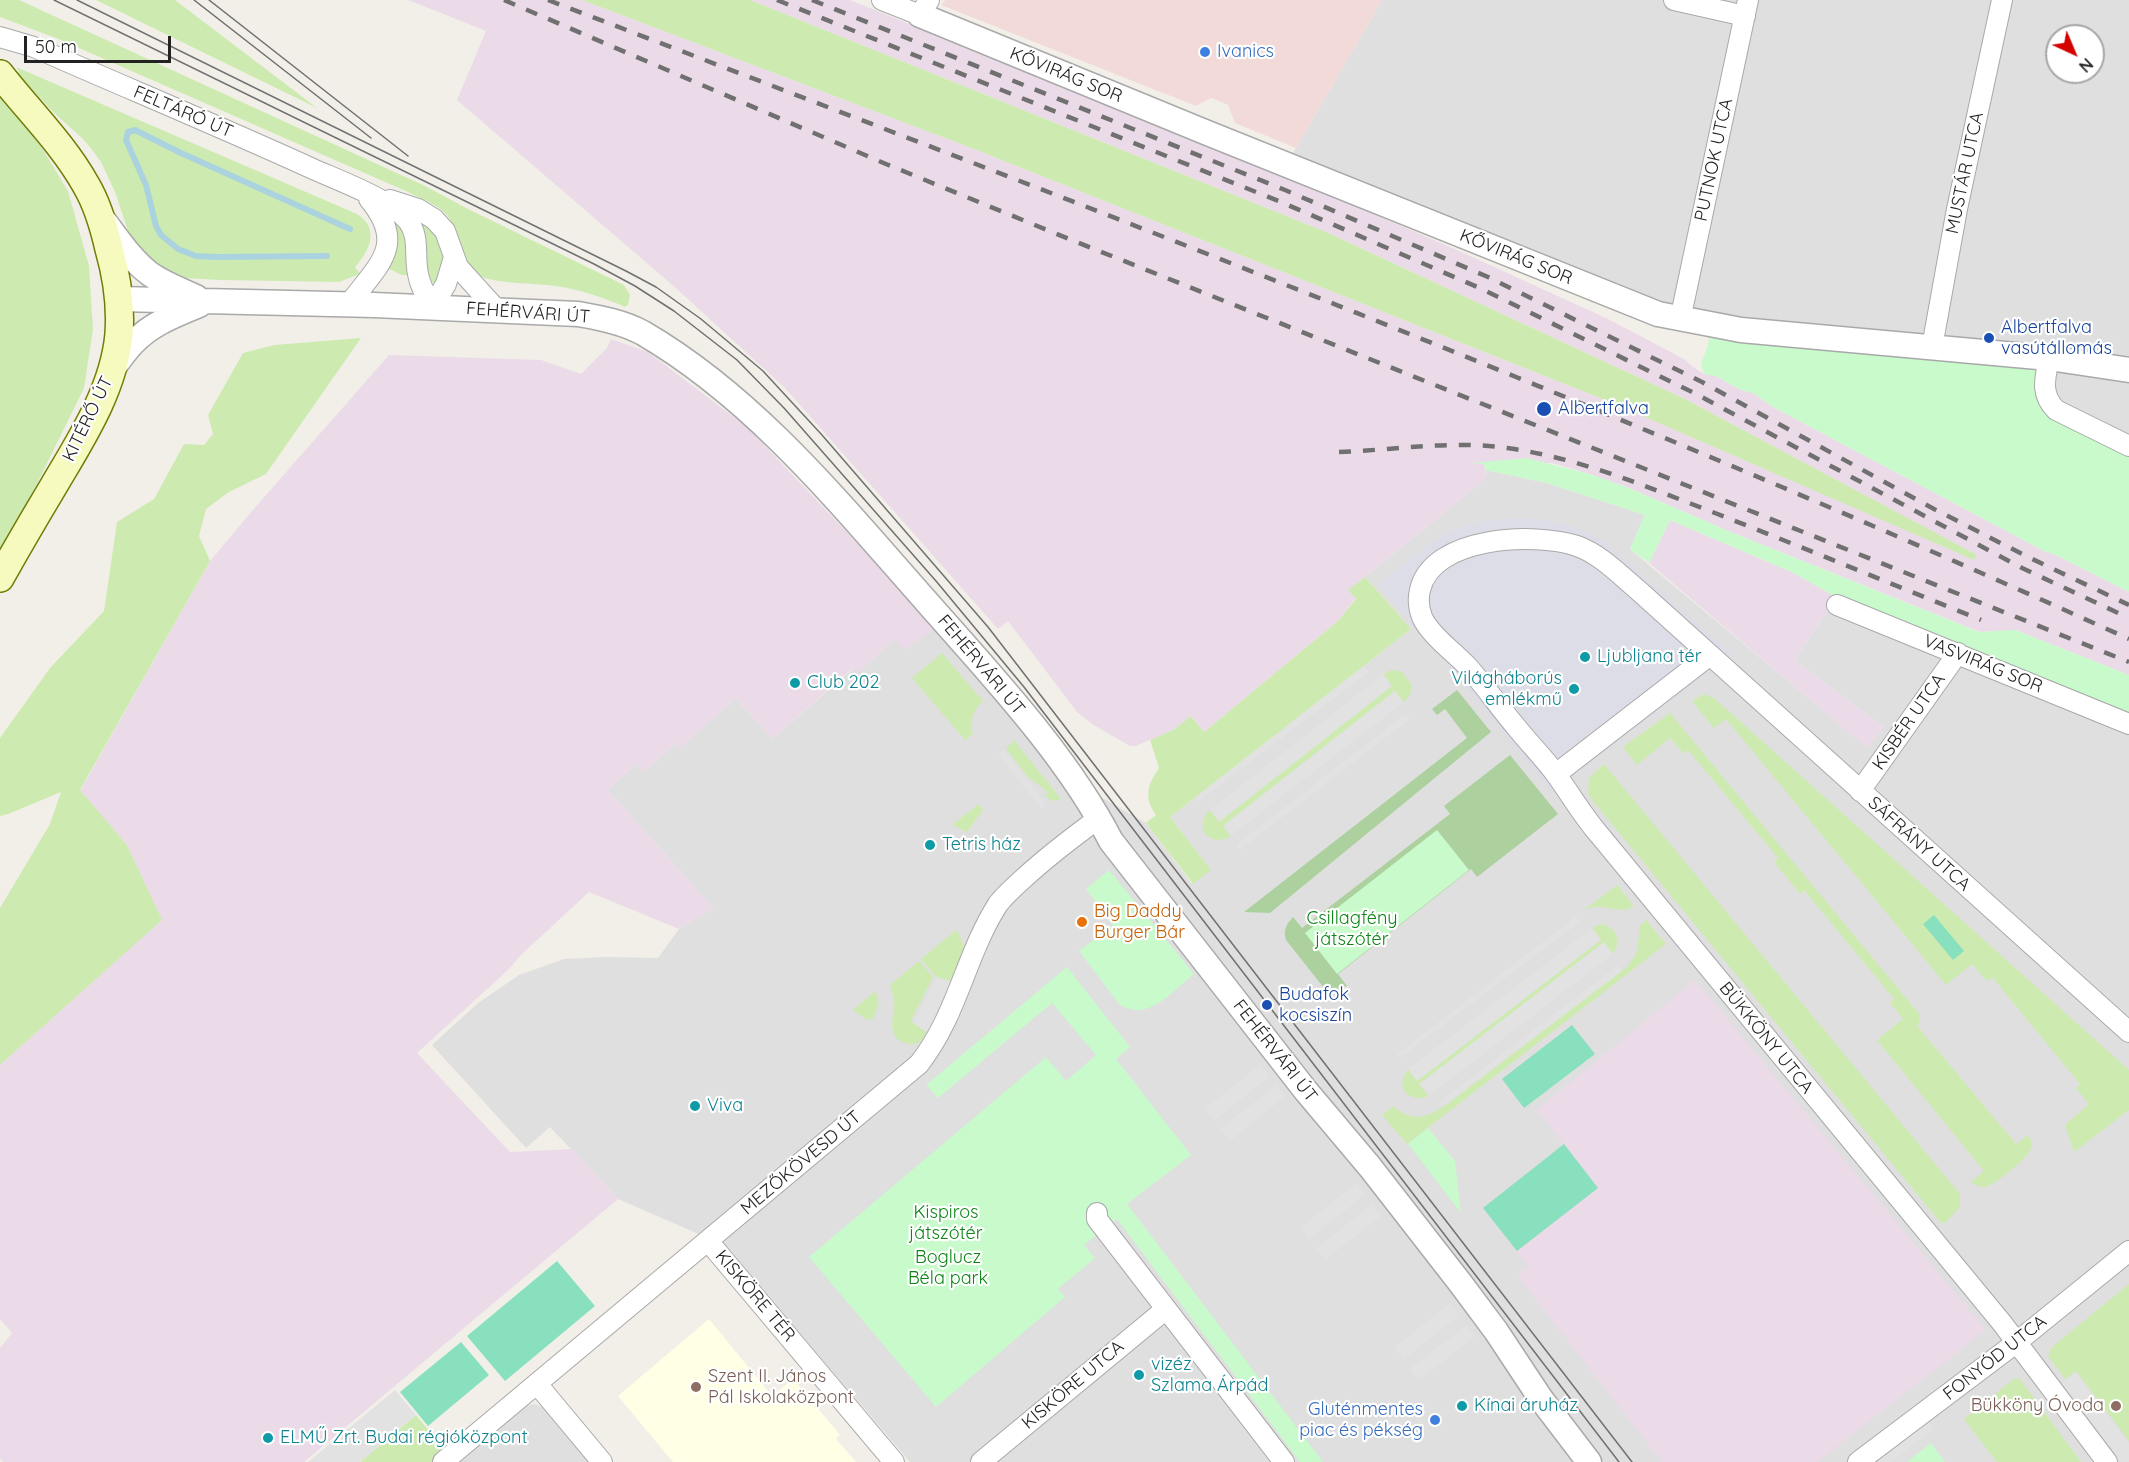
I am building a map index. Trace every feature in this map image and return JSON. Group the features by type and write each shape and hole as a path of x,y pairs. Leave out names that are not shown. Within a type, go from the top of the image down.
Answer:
{"main road":[{"name":"KITÉRŐ ÚT","path":"0,578 85,433 112,369 119,335 119,299 114,266 101,216 69,158 8,84"}],"street":[{"name":"KŐVIRÁG SOR","path":"882,0 924,7 1205,132 1658,314 1680,320 1749,331 2049,358 2129,370"},
{"path":"1674,0 1747,8"},
{"name":"MUSTÁR UTCA","path":"1932,347 1957,209 2002,0"},
{"name":"PUTNOK UTCA","path":"1680,320 1747,8"},
{"name":"FELTÁRÓ ÚT","path":"0,37 34,47 363,192 400,212 411,224 416,238 417,271 432,307"},
{"name":"FELTÁRÓ ÚT","path":"363,192 418,209 434,219 452,246 458,267 496,309"},
{"name":"FELTÁRÓ ÚT","path":"349,304 384,256 389,240 382,215 363,192"},
{"path":"101,216 135,260 149,273 207,302"},
{"path":"432,307 446,284 454,257"},
{"name":"FEHÉRVÁRI ÚT","path":"119,299 349,304 578,314 606,319 640,332 710,378 792,452 954,633 1055,754 1084,794 1111,841 1306,1091 1370,1167 1461,1284 1496,1331 1541,1399 1589,1462"},
{"path":"112,369 145,332 163,320 207,302"},
{"path":"2049,358 2044,389 2048,402 2056,410 2129,446"},
{"name":"BÜKKÖNY UTCA","path":"1710,656 1611,567 1579,546 1547,540 1514,540 1479,544 1441,561 1428,572 1419,594 1422,618 1468,667 1556,774 1589,824 2016,1342 2107,1462"},
{"name":"VASVIRÁG SOR","path":"1837,604 2129,724"},
{"name":"KISBÉR UTCA","path":"1860,791 1958,653"},
{"path":"1556,774 1710,656"},
{"name":"SÁFRÁNY UTCA","path":"1710,656 2129,1032"},
{"name":"MEZŐKÖVESD ÚT","path":"443,1462 919,1064 939,1036 958,997 986,926 1000,902 1045,859 1099,819"},
{"path":"1097,1213 1097,1219 1284,1462"},
{"name":"KISKÖRE TÉR","path":"708,1241 894,1462"},
{"name":"FONYÓD UTCA","path":"1858,1462 2016,1342 2129,1251"},
{"name":"KISKÖRE UTCA","path":"981,1462 1166,1309"},
{"path":"537,1384 602,1462"}],"shaded area":[{"path":"408,0 582,0 974,149 1615,404 1974,559 1976,555 1685,399 1326,232 750,0 850,0 1246,159 1457,250 1608,319 1684,359 1704,374 1716,376 1741,390 1753,393 1773,407 2044,551 2129,592 2129,675 2015,630 1980,632 1593,475 1552,463 1476,464 1484,464 1487,475 1478,485 1349,590 1356,598 1338,621 1204,732 1191,716 1173,730 1136,746 1130,746 1092,724 1077,712 1008,621 998,629 785,388 677,289 457,100 486,31"},
{"name":"Ivanics","path":"945,0 1382,0 1296,148 1235,123 1228,105 1219,101 1211,98 1196,106 941,5"},
{"path":"1382,0 2129,0 2129,446 1680,320 1286,165"},
{"path":"611,339 648,352 747,427 937,627 904,650 895,639 858,673 853,668 772,739 736,698 679,749 675,744 644,772 636,764 608,790 713,908 679,929 589,892 417,1053 510,1152 572,1149 618,1199 304,1462 3,1462 0,1458 0,1348 12,1333 0,1319 0,1065 161,920 127,845 80,791 210,561 389,355 541,360 581,374 607,348"},
{"path":"1486,470 1547,483 1645,515 1630,549 1867,747 1883,727 1795,660 1836,597 2129,724 2129,1462 910,1462 724,1245 618,1199 550,1127 526,1148 432,1045 478,1003 519,975 564,959 658,958 679,929 713,908 608,790 636,764 644,772 675,744 679,748 736,698 772,739 854,668 858,672 895,639 937,627 987,685 1054,770 1146,823 1192,884 1210,869 1170,817 1411,629 1365,577 1478,485 1487,475"},
{"name":"Ljubljana tér","path":"1510,518 1563,524 1584,530 1604,542 1732,654 1552,793 1444,660 1378,584 1447,532 1488,520"},
{"path":"1670,520 1794,573 1836,597 1795,660 1883,727 1867,748 1649,563"},
{"path":"1364,666 1369,672 1198,802 1195,798"},
{"path":"1383,674 1392,686 1219,822 1210,810"},
{"path":"1395,691 1404,702 1231,836 1223,826"},
{"path":"1406,713 1410,719 1240,850 1236,845"},
{"path":"1004,749 1047,804 1041,809 998,754"},
{"path":"1576,916 1580,922 1400,1058 1397,1054"},
{"path":"1592,928 1601,940 1417,1081 1408,1069"},
{"path":"1604,942 1613,954 1429,1096 1419,1084"},
{"path":"1618,965 1622,971 1442,1107 1439,1102"},
{"path":"936,977 953,982 939,1015 927,1032 913,1023"},
{"path":"1695,980 1986,1330 1817,1462 1662,1462 1517,1275 1529,1267 1483,1208 1564,1144 1537,1110"},
{"path":"1260,1064 1270,1076 1214,1121 1205,1109"},
{"path":"1276,1085 1286,1096 1230,1141 1220,1129"},
{"path":"1356,1183 1365,1195 1309,1239 1300,1228"},
{"path":"1372,1204 1382,1215 1325,1260 1316,1248"},
{"path":"1450,1303 1459,1315 1403,1360 1394,1348"},
{"name":"Szent II. János Pál Iskolaközpont","path":"709,1319 772,1396 793,1379 840,1435 836,1439 856,1462 673,1462 618,1396"},
{"path":"1466,1325 1475,1336 1418,1381 1410,1369"},
{"path":"2076,1373 2129,1443 2129,1462 2107,1462 2053,1390"},
{"path":"395,1390 416,1415 360,1462 308,1462"},
{"path":"534,1404 545,1408 589,1462 459,1462 526,1406"},
{"path":"1927,1419 1935,1428 1892,1462 1872,1462"}],"green space":[{"path":"0,0 19,0 423,185 624,285 630,295 628,305 625,307 564,287 504,282 478,275 466,262 452,222 443,211 434,205 56,38 0,17"},
{"path":"96,0 175,0 317,108"},
{"path":"582,0 750,0 1326,232 1685,399 1977,555 1974,560 1615,404 974,149"},
{"path":"16,67 357,214 364,220 370,233 365,254 355,267 360,274 339,282 220,280 182,278 157,268 130,237 115,192 101,162 83,139 53,112 17,73 19,71"},
{"path":"0,96 42,148 68,191 89,266 93,329 84,388 28,502 0,552"},
{"path":"416,215 433,226 445,256 440,275 434,283 428,280"},
{"path":"395,220 405,240 410,275 402,275 387,268"},
{"path":"1711,325 2049,358 2048,402 2129,446 2129,592 2044,551 1773,407 1753,393 1741,390 1716,376 1704,374 1701,364 1708,345"},
{"path":"361,338 266,474 229,492 206,509 199,536 210,561 80,790 127,845 162,920 0,1065 0,908 50,824 61,792 0,816 0,738 50,668 104,611 117,522 154,499 184,444 204,445 213,434 208,415 243,353 274,345"},
{"path":"1527,458 1593,475 1631,489 1733,533 1979,632 2015,630 2129,675 2129,724 1836,597 1794,573 1670,520 1649,563 1630,549 1645,515 1547,483 1486,470 1484,464 1471,463"},
{"path":"1365,577 1411,629 1170,817 1211,870 1193,884 1146,823 1156,815 1149,802 1148,791 1159,768 1150,740 1173,730 1191,716 1204,732 1338,621 1356,599 1348,590"},
{"path":"942,653 983,701 973,716 971,724 973,734 965,740 912,678"},
{"path":"1392,670 1402,672 1412,685 1410,695 1404,702 1395,691 1223,826 1231,836 1216,840 1206,834 1203,823 1210,810 1220,821 1391,685 1383,674"},
{"path":"1457,690 1491,732 1270,913 1244,912 1467,738 1445,709 1437,715 1432,709"},
{"path":"1704,694 1714,698 2129,1070 2129,1110 2074,1152 2065,1125 2089,1104 2076,1088 2080,1084 1992,977 1987,981 1972,964 1946,985 1726,719 1714,728 1692,701"},
{"path":"1670,713 1920,1015 1918,1027 2016,1144 2028,1135 2032,1144 2029,1152 2022,1161 2001,1178 1985,1187 1971,1182 1984,1171 1877,1040 1903,1019 1890,1003 1894,999 1804,890 1800,894 1774,862 1778,858 1688,750 1684,754 1670,738 1637,765 1623,747"},
{"path":"1014,740 1061,799 1053,801 1045,796 1048,792 1028,777 1006,749"},
{"path":"1510,755 1558,814 1477,877 1471,869 1338,974 1347,986 1336,991 1324,988 1286,940 1285,930 1293,917 1302,928 1450,814 1444,806"},
{"path":"1604,764 1960,1194 1960,1207 1945,1223 1941,1223 1592,800 1588,793 1589,778"},
{"path":"979,804 983,810 967,832 952,825"},
{"name":"Csillagfény játszótér","path":"1437,830 1469,870 1337,974 1305,933"},
{"path":"1109,870 1194,974 1159,1003 1149,1008 1130,1009 1119,1004 1079,951 1113,925 1086,889"},
{"path":"1617,885 1634,906 1623,910 1598,907 1583,911"},
{"path":"1934,915 1964,951 1953,960 1923,924"},
{"path":"1646,920 1666,944 1407,1144 1382,1115 1393,1106 1407,1115 1420,1117 1446,1105 1628,966 1637,952 1640,926"},
{"path":"1600,924 1614,931 1618,939 1613,954 1604,943 1420,1084 1429,1096 1415,1098 1406,1092 1403,1082 1408,1069 1417,1081 1601,939 1592,928"},
{"path":"956,930 962,942 963,954 954,979 951,981 936,977 921,959"},
{"path":"919,961 933,977 911,1021 926,1032 926,1035 917,1043 910,1044 897,1039 894,1034 892,1023 894,1001 890,985"},
{"name":"Boglucz Béla park","path":"1067,967 1130,1047 1116,1059 1191,1155 1127,1204 1323,1462 1300,1462 1117,1219 1084,1245 1095,1258 1058,1289 1065,1297 936,1407 809,1257 1046,1057 1066,1081 1096,1055 1052,1003 938,1098 926,1085"},
{"path":"875,991 878,998 877,1008 873,1019 867,1020 853,1010"},
{"path":"1572,1025 1595,1054 1524,1108 1502,1079"},
{"path":"1428,1128 1455,1161 1461,1213 1408,1144"},
{"path":"1564,1144 1598,1188 1517,1251 1483,1208"},
{"path":"557,1261 595,1306 505,1381 467,1336"},
{"name":"Bükköny Óvoda","path":"2129,1284 2129,1441 2076,1371 2065,1379 2048,1356 2051,1348"},
{"path":"461,1342 489,1375 428,1426 400,1392"},
{"path":"2015,1378 2020,1379 2081,1462 1997,1462 1964,1419"},
{"path":"416,1415 446,1451 432,1462 360,1462"},
{"path":"1931,1443 1945,1462 1907,1462"}],"waterway":[{"path":"327,256 216,257 196,256 178,249 161,235 156,226 146,185 126,140 128,132 135,130 350,229"}],"tram line":[{"path":"54,0 594,264 674,311 737,360 784,408 936,581 1024,687 1619,1462"},
{"path":"77,0 656,287 701,319 763,371 822,435 988,627 1632,1462"},
{"path":"194,0 371,138"},
{"path":"209,0 408,156"}],"railway":[{"path":"504,0 886,164 1069,239 2129,662"},
{"path":"548,0 1145,229 1541,387 1934,552 2129,639"},
{"path":"777,0 1281,202 1482,289 1696,394 2022,568 2129,618"},
{"path":"812,0 1285,190 1488,277 1702,382 1934,509 2129,605"},
{"path":"1339,452 1465,445 1507,448 1561,459 1664,493 1981,620"}],"place":[{"name":"Ivanics","path":"1205,52"},
{"name":"Albertfalva vasútállomás","path":"1989,338"},
{"name":"Albertfalva","path":"1544,409"},
{"name":"Ljubljana tér","path":"1585,657"},
{"name":"Club 202","path":"795,683"},
{"name":"Világháborús emlékmű","path":"1574,689"},
{"name":"Tetris ház","path":"930,845"},
{"name":"Big Daddy Burger Bár","path":"1082,922"},
{"name":"Budafok kocsiszín","path":"1267,1005"},
{"name":"Viva","path":"695,1106"},
{"name":"vizéz Szlama Árpád","path":"1139,1375"},
{"name":"Szent II. János Pál Iskolaközpont","path":"696,1387"},
{"name":"Kínai áruház","path":"1462,1406"},
{"name":"Bükköny Óvoda","path":"2116,1406"},
{"name":"Gluténmentes piac és pékség","path":"1435,1420"},
{"name":"ELMŰ Zrt. Budai régióközpont","path":"268,1438"}],"park label":[{"name":"Kispiros játszótér","path":"946,1223"}]}
